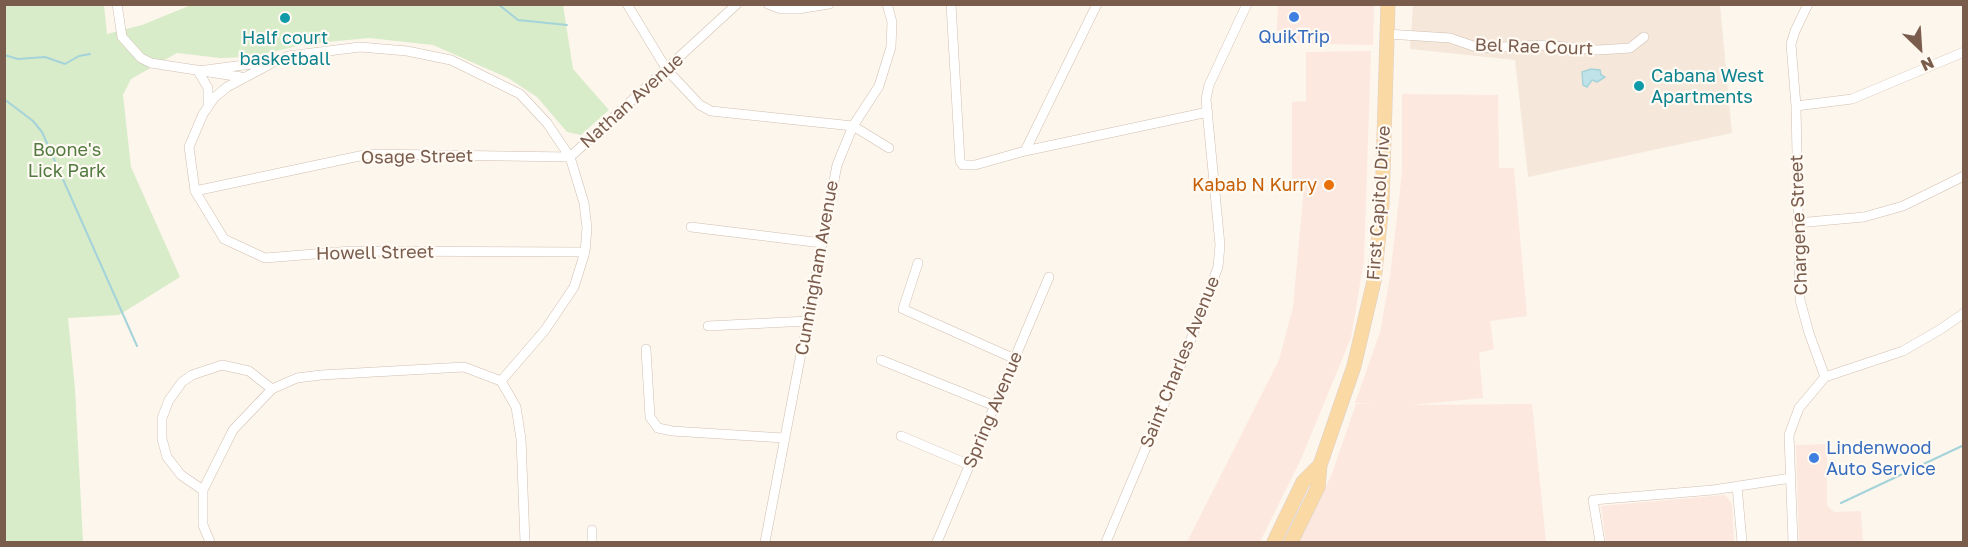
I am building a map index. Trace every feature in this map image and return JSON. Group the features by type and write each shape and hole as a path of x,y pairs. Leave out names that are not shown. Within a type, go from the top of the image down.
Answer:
{"main road":[{"name":"First Capitol Drive","path":"1291,543 1318,487 1320,465 1354,366 1374,281 1382,204 1388,4"},
{"name":"First Capitol Drive","path":"1274,543 1303,482 1320,465"}],"street":[{"path":"117,4 122,37 141,58 151,63 241,77"},
{"path":"627,4 667,70 700,105 711,111 854,126 889,148"},
{"name":"Nathan Avenue","path":"501,381 531,348 565,303 574,287 585,252 587,228 584,203 570,157 737,4"},
{"path":"768,4 781,9 829,4"},
{"name":"Cunningham Avenue","path":"765,543 837,165 854,126 879,86 887,67 892,22 887,4"},
{"path":"951,4 960,161 963,165 975,165 1025,151 1208,112"},
{"path":"1025,151 1097,4"},
{"name":"Saint Charles Avenue","path":"1106,543 1185,355 1218,267 1220,245 1206,99 1209,85 1247,4"},
{"name":"Chargene Street","path":"1808,4 1791,44 1796,106 1800,300 1825,377"},
{"name":"Bel Rae Court","path":"1387,34 1450,38 1479,48 1545,45 1598,50 1630,48 1644,38"},
{"path":"195,191 189,147 206,109 214,98 241,77 288,56 360,47 407,51 452,60 520,94 547,123 570,157"},
{"path":"1796,106 1852,99 1964,52"},
{"path":"198,71 275,62"},
{"path":"198,71 208,88 206,109"},
{"name":"Osage Street","path":"195,191 369,154 570,157"},
{"path":"1797,223 1874,214 1903,206 1964,176"},
{"name":"Howell Street","path":"195,191 224,238 266,258 351,251 585,252"},
{"path":"691,227 822,243"},
{"path":"918,263 903,309 1015,359"},
{"name":"Spring Avenue","path":"937,543 1049,277"},
{"path":"1793,543 1789,435 1792,421 1799,408 1825,377 1903,351 1964,313"},
{"path":"708,326 808,321"},
{"path":"646,349 650,417 658,428 672,431 784,438"},
{"path":"881,360 995,406"},
{"path":"203,490 181,475 167,457 162,439 162,418 169,400 182,382 192,375 222,365 249,370 272,389"},
{"path":"210,543 204,525 203,490 233,430 272,389 297,378 321,375 464,368 501,381 516,407 520,427 525,543"},
{"path":"901,436 970,465"},
{"path":"1600,543 1593,500 1737,486 1791,478"},
{"path":"1737,486 1742,543"},
{"path":"592,530 592,543"}],"shaded area":[{"path":"1278,5 1374,5 1373,45 1276,43"},
{"path":"1413,5 1720,5 1732,133 1528,177 1515,60 1410,49"},
{"path":"1371,51 1364,260 1351,338 1301,459 1260,542 1187,542 1279,360 1293,307 1304,186 1292,185 1292,102 1306,101 1306,52"},
{"path":"1402,94 1498,95 1499,168 1514,168 1527,316 1490,321 1494,349 1479,353 1483,398 1412,405 1532,404 1546,542 1298,542 1331,476 1356,404 1372,404 1355,403 1380,332 1390,277 1402,172"},
{"path":"1827,444 1827,505 1834,512 1861,511 1863,542 1799,542 1796,445"},
{"path":"1725,495 1732,504 1734,542 1606,542 1601,506"}],"green space":[{"name":"Boone's Lick Park","path":"4,5 104,5 107,34 142,25 191,5 563,5 573,69 609,110 581,135 567,132 537,97 508,78 433,45 369,38 306,44 251,57 220,58 177,53 131,79 123,95 131,167 180,277 119,315 68,318 75,389 83,542 5,542"}],"water":[{"path":"1591,69 1600,70 1601,75 1605,77 1597,82 1592,80 1587,87 1583,85 1582,72"}],"waterway":[{"path":"498,4 518,20 567,25"},
{"path":"4,55 18,59 45,57 65,64 79,56 90,54"},
{"path":"4,99 33,121 42,132 137,346"},
{"path":"1841,503 1964,445"}],"place":[{"name":"QuikTrip","path":"1294,17"},
{"name":"Half court basketball","path":"285,18"},
{"name":"Cabana West Apartments","path":"1639,86"},
{"name":"Kabab N Kurry","path":"1329,185"},
{"name":"Lindenwood Auto Service","path":"1814,458"}]}
